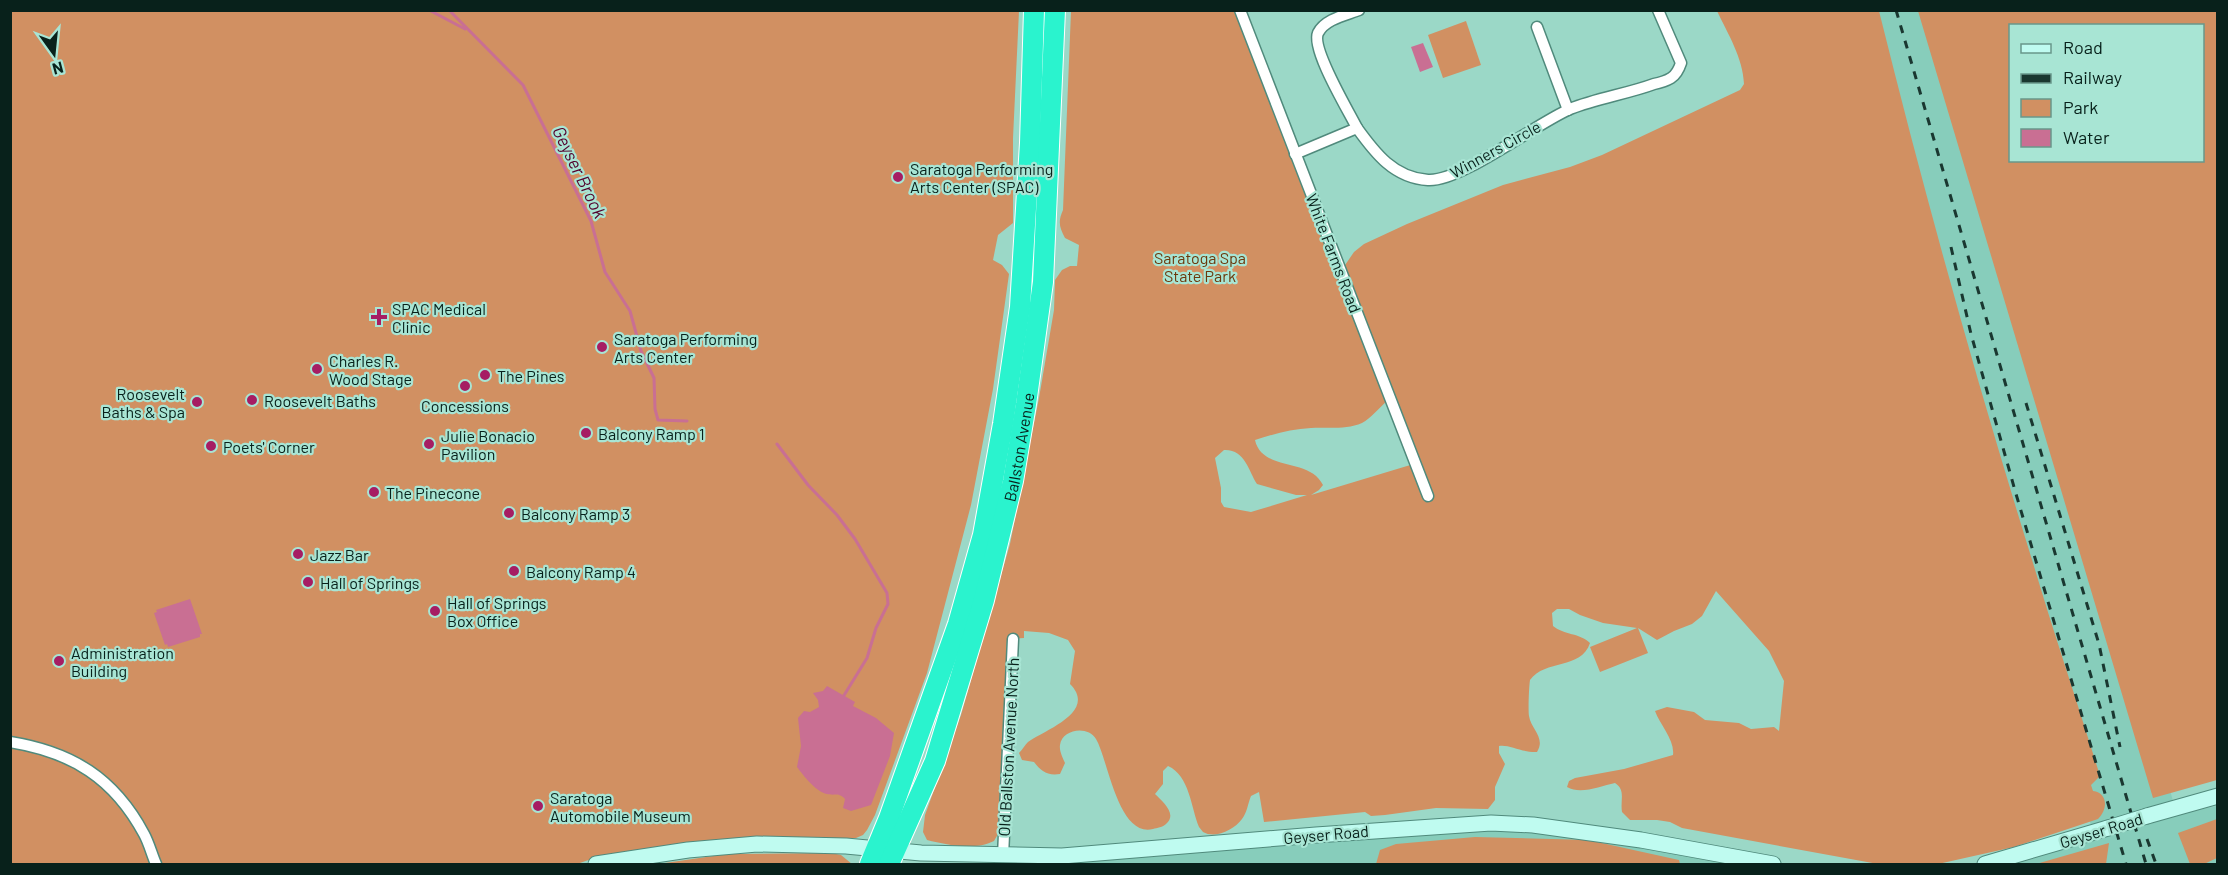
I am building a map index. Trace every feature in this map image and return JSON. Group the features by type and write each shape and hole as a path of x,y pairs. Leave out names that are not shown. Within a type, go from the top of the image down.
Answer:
{"highway":[{"name":"Ballston Avenue","path":"883,857 958,624 982,536 1002,424 1020,307 1030,143 1034,10"},
{"name":"Ballston Avenue","path":"883,857 934,761 984,600 1013,481 1043,282 1054,10"}],"street":[{"name":"White Farms Road","path":"1240,10 1428,496"},
{"name":"Winners Circle","path":"1359,10 1329,21 1319,32 1316,43 1322,59 1357,128 1380,158 1402,174 1427,180 1459,172 1551,118 1569,110 1671,79 1681,63 1680,57 1658,10"},
{"path":"1537,27 1569,110"},
{"path":"1295,154 1357,128"},
{"name":"Old Ballston Avenue North","path":"1003,856 1014,639"},
{"path":"10,742 32,746 90,770 117,795 144,834 156,864"},
{"name":"Geyser Road","path":"1985,864 2217,796"},
{"name":"Geyser Road","path":"596,864 688,850 757,844 846,846 883,857 1062,856 1491,823 1533,825 1641,840 1773,864"}],"shaded area":[{"path":"1848,11 1936,11 2112,579 2173,801 2091,825"},
{"path":"2217,806 2217,864 2002,864 2176,815"},
{"path":"1512,828 1730,864 1047,864 1106,857"}],"green space":[{"path":"10,11 1019,11 1013,138 1013,223 998,235 993,260 1002,265 1009,274 993,389 971,505 927,673 875,815 863,835 856,838 736,842 663,848 608,856 577,864 11,864"},
{"name":"Saratoga Spa State Park","path":"1071,11 1234,11 1310,199 1343,268 1354,252 1364,244 1407,224 1503,185 1570,167 1602,155 1740,90 1744,84 1741,65 1717,11 1879,11 1914,150 1971,357 2100,776 2091,785 2093,791 2098,792 2104,798 2104,811 2098,819 2014,847 1938,864 1878,864 1682,828 1670,822 1630,820 1622,812 1622,792 1615,783 1584,790 1567,787 1569,781 1575,778 1624,769 1673,755 1670,738 1655,711 1667,707 1694,712 1705,720 1739,723 1751,729 1774,727 1779,731 1784,681 1769,651 1716,591 1702,616 1692,624 1657,640 1638,628 1648,653 1600,672 1590,647 1637,628 1603,623 1569,609 1557,609 1552,613 1553,626 1582,637 1590,643 1579,657 1544,669 1530,680 1529,716 1539,738 1539,747 1537,752 1532,752 1499,746 1499,753 1505,764 1495,787 1495,800 1488,809 1436,808 1371,816 1365,812 1264,822 1259,792 1251,796 1245,814 1239,823 1219,834 1208,834 1199,827 1189,793 1181,777 1168,766 1163,771 1163,784 1155,794 1168,808 1169,820 1163,826 1153,829 1141,829 1131,822 1116,795 1096,739 1087,732 1076,731 1065,735 1060,745 1065,763 1060,774 1048,773 1034,762 1022,760 1019,753 1028,742 1066,719 1078,703 1077,694 1070,684 1075,651 1068,640 1049,633 1024,631 1024,638 1007,639 998,834 994,841 978,846 952,845 927,840 923,832 925,815 961,715 1010,544 1054,310 1055,280 1062,270 1070,266 1077,266 1079,245 1065,238 1060,227 1063,210","holes":["1387,401 1394,401 1412,438 1417,463 1311,495 1323,485 1317,476 1267,457 1259,450 1255,440 1296,429 1356,425 1369,418","1224,450 1237,453 1241,457 1257,484 1296,495 1307,495 1251,512 1224,507 1221,502 1221,488 1215,458"]},
{"path":"1918,11 2217,11 2217,780 2153,798"},
{"path":"1466,21 1481,65 1443,78 1428,35"},
{"path":"2217,819 2217,858 2204,864 2190,864 2178,833"},
{"path":"1475,837 1588,840 1679,860 1680,864 1376,864 1380,850 1396,844"},
{"path":"2109,843 2106,864 2036,864"},
{"path":"831,853 841,855 852,864 658,864 727,854"}],"water":[{"path":"1423,43 1433,67 1420,72 1411,47"},
{"path":"190,599 202,634 200,637 168,647 167,644 165,645 154,613 157,612 156,610"},
{"path":"827,686 855,702 853,706 876,718 894,733 890,756 871,805 851,811 843,808 845,799 843,797 823,793 810,783 797,767 801,746 798,718 804,711 810,712 819,707 818,700 813,693 823,691"}],"waterway":[{"name":"Geyser Brook","path":"429,10 465,29"},
{"name":"Geyser Brook","path":"449,10 523,85 591,221 605,272 630,311 641,351 654,378 655,409 658,420 687,421"},
{"name":"Geyser Brook","path":"777,444 808,485 837,515 855,539 887,593 888,604 876,628 867,658 843,697"}],"railway":[{"path":"1896,10 2146,864"},
{"path":"1951,247 1971,334 2016,494 2126,864"},
{"path":"2026,403 2099,644 2120,747"},
{"path":"2147,839 2156,864"}],"place":[{"name":"Saratoga Performing Arts Center (SPAC)","path":"898,177"},
{"name":"SPAC Medical Clinic","path":"379,317"},
{"name":"Saratoga Performing Arts Center","path":"602,347"},
{"name":"Charles R. Wood Stage","path":"317,369"},
{"name":"The Pines","path":"485,375"},
{"name":"Concessions","path":"465,386"},
{"name":"Roosevelt Baths","path":"252,400"},
{"name":"Roosevelt Baths & Spa","path":"197,402"},
{"name":"Balcony Ramp 1","path":"586,433"},
{"name":"Julie Bonacio Pavilion","path":"429,444"},
{"name":"Poets' Corner","path":"211,446"},
{"name":"The Pinecone","path":"374,492"},
{"name":"Balcony Ramp 3","path":"509,513"},
{"name":"Jazz Bar","path":"298,554"},
{"name":"Balcony Ramp 4","path":"514,571"},
{"name":"Hall of Springs","path":"308,582"},
{"name":"Hall of Springs Box Office","path":"435,611"},
{"name":"Administration Building","path":"59,661"},
{"name":"Saratoga Automobile Museum","path":"538,806"}]}
